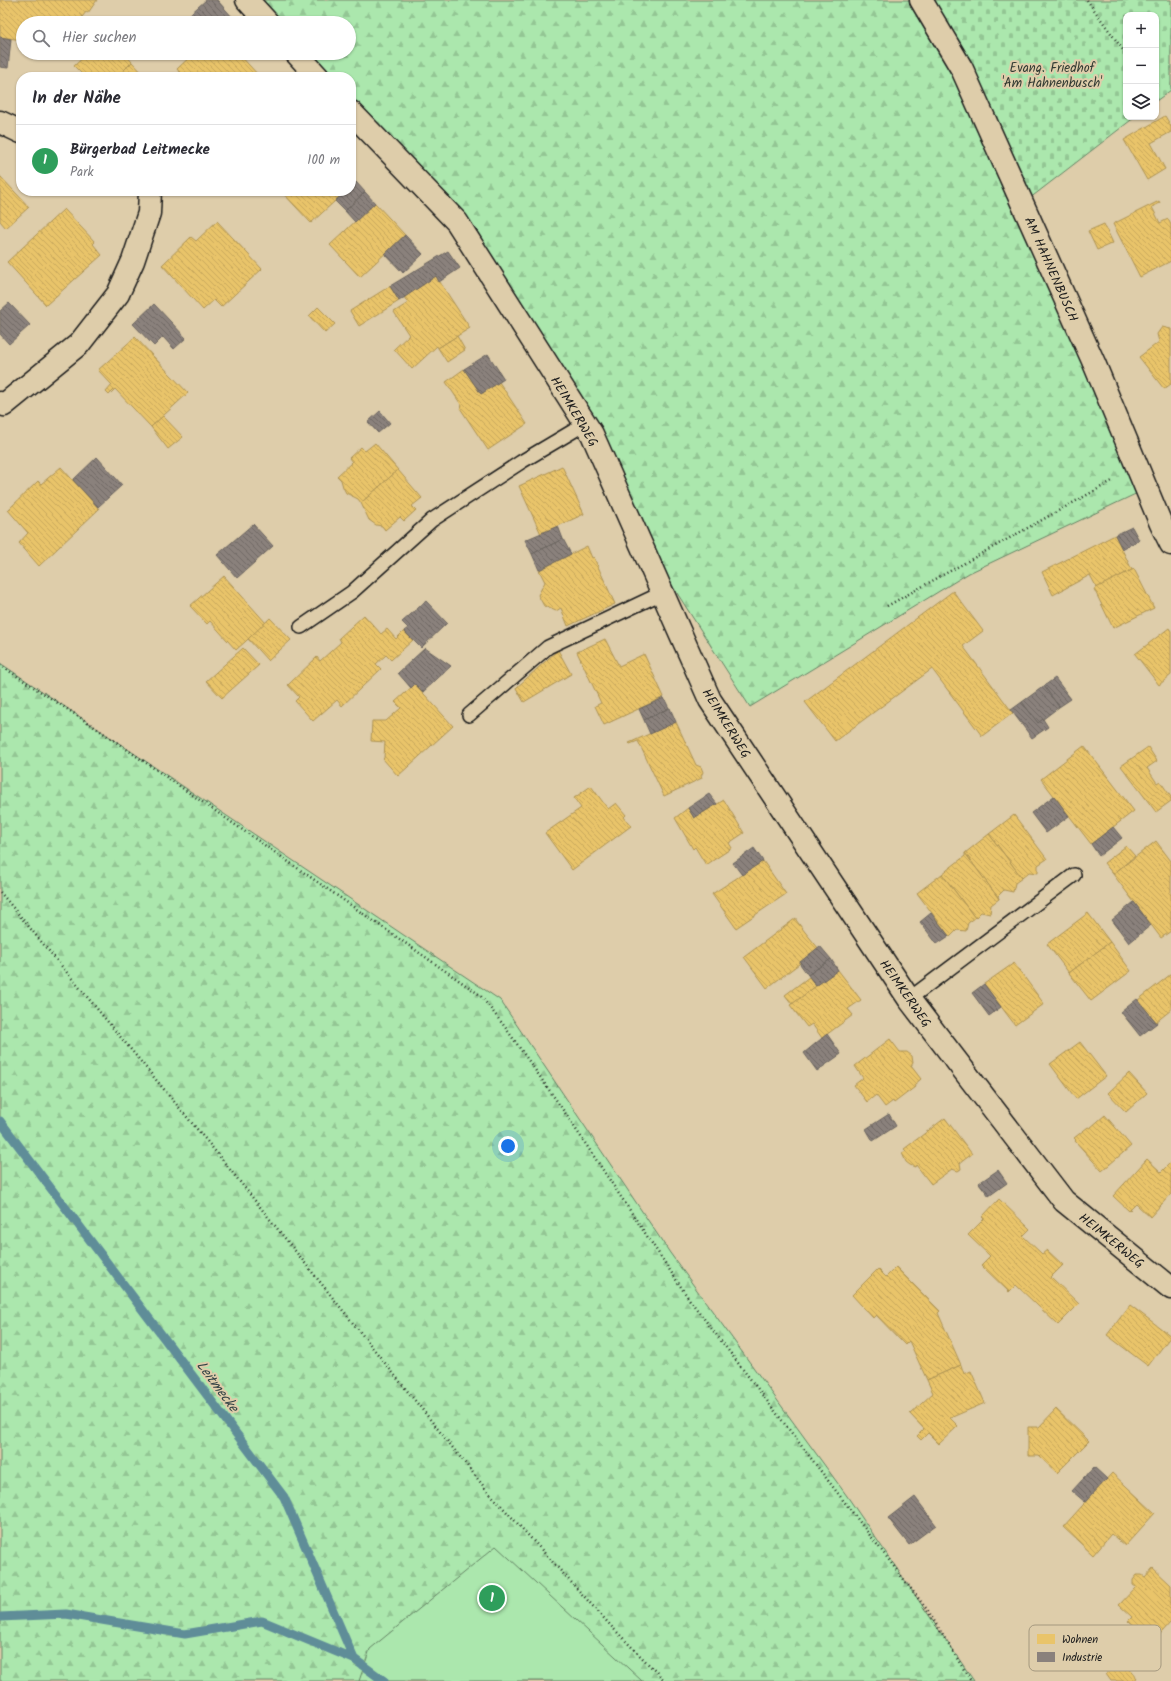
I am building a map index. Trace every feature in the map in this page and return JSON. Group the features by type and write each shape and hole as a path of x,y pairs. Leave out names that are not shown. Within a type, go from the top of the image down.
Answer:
{"street":[{"path":"246,0 261,16"},
{"name":"AM HAHNENBUSCH","path":"921,0 962,69 1094,363 1161,524 1171,544"},
{"path":"302,60 313,72"},
{"name":"HEIMKERWEG","path":"356,117 457,222 592,434 710,700 909,999 1064,1201 1171,1288"},
{"path":"0,122 16,130"},
{"path":"0,403 4,405 79,344 118,294 133,261 149,213 150,196"}],"lane":[{"path":"301,627 352,592 432,520 521,462 585,424"},
{"path":"469,715 548,646 662,593"},
{"path":"909,999 1074,875"}],"path":[{"path":"1087,0 1123,50"},
{"path":"887,606 1137,467"},
{"path":"0,665 109,737 480,995 505,1026 559,1104 689,1299 928,1611 971,1681"},
{"path":"0,892 216,1152 485,1488 612,1627 665,1681"}],"green space":[{"path":"247,0 929,0 1146,489 969,573 750,707 627,515 457,222 356,117 356,72 313,72 302,60 356,60 356,16 262,16"},
{"name":"Evang. Friedhof 'Am Hahnenbusch'","path":"924,0 1171,0 1171,90 1159,99 1159,12 1123,12 1123,120 1131,120 1025,202"},
{"path":"0,663 500,1000 670,1253 847,1496 974,1681 0,1681"},
{"path":"496,1546 642,1681 359,1681 370,1649"}],"building: Wohnen":[{"path":"0,0 97,0 88,13 86,12 83,16 16,16 16,39 0,37"},
{"path":"80,60 130,60 132,62 122,72 80,72 74,66"},
{"path":"187,60 244,60 255,72 179,72 177,69"},
{"path":"132,62 141,72 122,72"},
{"path":"1165,116 1171,126 1171,132 1151,143 1165,169 1147,180 1124,140"},
{"path":"0,176 16,193 16,196 19,196 29,207 6,228 0,221"},
{"path":"286,196 341,196 311,223"},
{"path":"1159,201 1160,203 1152,207 1160,223 1168,219 1171,225 1171,261 1140,277 1113,224"},
{"path":"375,203 405,235 360,277 330,245"},
{"path":"64,209 95,242 93,244 102,255 46,305 7,262"},
{"path":"217,221 262,269 221,307 214,300 203,310 162,265 191,237 196,241"},
{"path":"1104,224 1113,243 1097,250 1088,231"},
{"path":"436,276 470,328 438,348 437,346 412,369 394,349 409,335 394,312 408,303 404,297"},
{"path":"390,286 399,301 359,326 350,311"},
{"path":"318,307 335,324 325,333 309,316"},
{"path":"1162,327 1171,329 1171,384 1164,389 1139,357 1159,342 1157,334"},
{"path":"457,336 465,350 447,362 438,348"},
{"path":"135,337 188,393 151,427 115,389 109,395 106,392 112,385 98,370"},
{"path":"464,369 481,394 499,382 527,424 488,450 460,408 462,406 446,382"},
{"path":"163,416 183,437 168,449 151,427"},
{"path":"375,443 398,470 361,503 358,499 346,493 341,480 337,476 352,462 349,458 361,447 365,451"},
{"path":"562,466 584,514 541,534 519,486"},
{"path":"61,467 99,509 39,566 19,543 28,533 8,510 38,481 41,484"},
{"path":"398,470 422,498 412,506 416,510 404,521 400,517 385,530 382,526 376,525 369,520 361,503"},
{"path":"1115,535 1132,570 1097,588 1090,575 1053,595 1042,572"},
{"path":"587,546 592,558 594,557 615,604 568,626 561,608 556,611 544,606 538,595 545,582 539,570"},
{"path":"1134,569 1154,608 1113,628 1094,589"},
{"path":"224,576 266,623 236,650 210,621 207,624 190,606"},
{"path":"953,591 983,631 963,646 1013,713 982,736 932,669 835,741 805,702"},
{"path":"364,615 381,634 387,629 396,639 404,631 413,640 391,660 386,655 376,664 381,669 342,706 337,700 313,721 295,701 299,697 288,685 317,657 320,661 341,642 339,638"},
{"path":"270,618 291,640 268,661 248,639"},
{"path":"1169,628 1171,631 1171,675 1159,685 1135,654"},
{"path":"605,639 619,666 644,654 664,697 604,725 595,706 601,703 577,652"},
{"path":"243,648 259,665 222,698 206,681"},
{"path":"558,650 571,674 524,702 516,688"},
{"path":"415,684 453,726 398,776 383,759 385,742 371,741 372,721 386,721 401,708 395,702"},
{"path":"676,722 696,765 701,767 703,772 701,776 702,778 664,796 638,741 629,743"},
{"path":"1084,746 1134,811 1091,844 1041,779"},
{"path":"1148,747 1157,761 1147,768 1157,783 1160,781 1171,797 1171,801 1156,812 1121,766"},
{"path":"591,786 608,809 616,803 626,815 624,817 631,826 572,870 545,833 581,808 574,798"},
{"path":"724,800 744,833 729,843 732,848 706,865 695,847 693,849 675,818 688,808 694,818"},
{"path":"1014,815 1047,859 1038,865 1038,873 1029,872 1022,878 989,834"},
{"path":"989,834 1022,878 1015,883 1013,892 1004,890 998,896 999,899 965,853"},
{"path":"1156,841 1171,861 1171,931 1161,938 1113,874"},
{"path":"1126,846 1135,856 1113,874 1104,863"},
{"path":"965,853 999,899 991,905 990,914 981,912 975,918 942,874 965,856"},
{"path":"763,861 786,894 736,928 712,894"},
{"path":"942,874 975,918 968,923 966,931 957,930 950,937 917,893"},
{"path":"1088,913 1110,942 1069,973 1047,944"},
{"path":"796,918 819,949 767,988 744,957"},
{"path":"1110,942 1131,971 1091,1001 1069,973"},
{"path":"1014,963 1044,1004 1015,1025 984,984"},
{"path":"838,970 861,1000 848,1009 853,1015 822,1038 812,1024 807,1027 790,1005"},
{"path":"1171,974 1171,1010 1156,1022 1138,1000"},
{"path":"809,977 816,986 792,1004 785,995"},
{"path":"890,1039 900,1052 907,1052 912,1056 913,1063 911,1066 921,1079 914,1085 915,1087 894,1103 893,1101 885,1107 876,1095 867,1102 854,1085 863,1078 855,1066"},
{"path":"1080,1042 1106,1076 1076,1099 1050,1064"},
{"path":"1129,1073 1147,1093 1126,1112 1108,1093"},
{"path":"1105,1115 1131,1146 1102,1171 1074,1138 1088,1127 1090,1128"},
{"path":"945,1118 972,1154 960,1163 961,1169 958,1171 952,1169 931,1184 916,1165 915,1167 906,1162 902,1153 906,1151 904,1149"},
{"path":"1147,1159 1161,1172 1171,1162 1171,1194 1150,1217 1136,1204 1129,1211 1113,1196"},
{"path":"999,1199 1030,1229 1023,1236 1042,1254 1047,1250 1063,1265 1051,1277 1079,1304 1058,1325 1016,1285 1009,1292 981,1265 990,1256 968,1235 984,1219 982,1217"},
{"path":"896,1267 940,1311 938,1313 961,1365 927,1380 909,1341 905,1345 876,1315 873,1318 852,1295 878,1269 886,1277"},
{"path":"1130,1305 1171,1336 1148,1366 1107,1335"},
{"path":"961,1365 964,1374 971,1371 985,1403 950,1418 958,1426 939,1444 928,1433 921,1440 917,1436 924,1429 910,1414 933,1393 927,1380"},
{"path":"1056,1409 1089,1441 1057,1473 1039,1456 1028,1456 1028,1427 1039,1427"},
{"path":"1112,1473 1155,1513 1125,1546 1111,1534 1093,1555 1063,1527"},
{"path":"1153,1568 1171,1585 1171,1622 1161,1633 1161,1625 1132,1625 1128,1621 1132,1617 1119,1605 1136,1587 1133,1585 1133,1580 1137,1575 1142,1575 1145,1577"},
{"path":"1110,1671 1131,1671 1137,1678 1133,1681 1111,1681 1106,1674"}],"building: Industrie":[{"path":"206,0 217,0 231,16 188,16"},
{"path":"0,37 11,39 8,68 0,67"},
{"path":"356,182 365,192 345,211 335,201 340,196 356,196"},
{"path":"365,192 375,203 355,222 345,211"},
{"path":"405,235 423,254 403,273 385,254"},
{"path":"448,251 460,268 439,282 436,276 399,301 390,286"},
{"path":"9,303 30,325 9,344 0,334 0,311"},
{"path":"154,304 186,338 174,349 163,337 154,346 133,324"},
{"path":"488,354 504,379 481,394 464,369"},
{"path":"380,411 390,423 378,433 368,422"},
{"path":"97,457 122,485 98,507 73,480"},
{"path":"253,524 273,546 237,578 217,555"},
{"path":"558,526 563,539 532,554 525,540"},
{"path":"1132,527 1139,540 1122,549 1115,535"},
{"path":"563,539 571,554 539,570 532,554"},
{"path":"426,601 447,623 421,648 404,631 408,628 402,622"},
{"path":"425,648 451,666 423,692 415,684 411,688 398,673"},
{"path":"1055,678 1071,699 1059,707 1044,686"},
{"path":"1044,686 1059,707 1038,723 1022,702"},
{"path":"664,698 669,708 644,720 639,709"},
{"path":"1022,702 1038,723 1043,719 1048,727 1032,738 1011,710"},
{"path":"670,708 676,722 650,734 644,720"},
{"path":"709,794 717,804 694,818 688,808"},
{"path":"1054,796 1069,816 1046,833 1031,813"},
{"path":"1113,827 1122,838 1099,856 1091,844"},
{"path":"754,848 763,861 742,875 733,863"},
{"path":"1134,902 1151,925 1129,943 1112,920"},
{"path":"931,913 949,936 937,944 920,922"},
{"path":"820,946 831,959 808,975 800,962"},
{"path":"831,959 838,970 816,986 808,975"},
{"path":"984,984 1001,1007 989,1016 972,993"},
{"path":"1137,999 1157,1023 1140,1036 1121,1012"},
{"path":"827,1034 841,1054 817,1071 804,1053"},
{"path":"889,1114 896,1126 873,1141 866,1129"},
{"path":"998,1170 1007,1183 989,1196 979,1183"},
{"path":"1094,1467 1107,1479 1085,1502 1072,1491"},
{"path":"915,1497 936,1525 909,1545 888,1518"}],"waterway":[{"name":"Leitmecke","path":"0,1121 284,1497 354,1659 384,1681"},
{"path":"0,1617 66,1614 185,1634 262,1621 354,1659"}],"place":[{"name":"Bürgerbad Leitmecke","path":"492,1598"}]}
